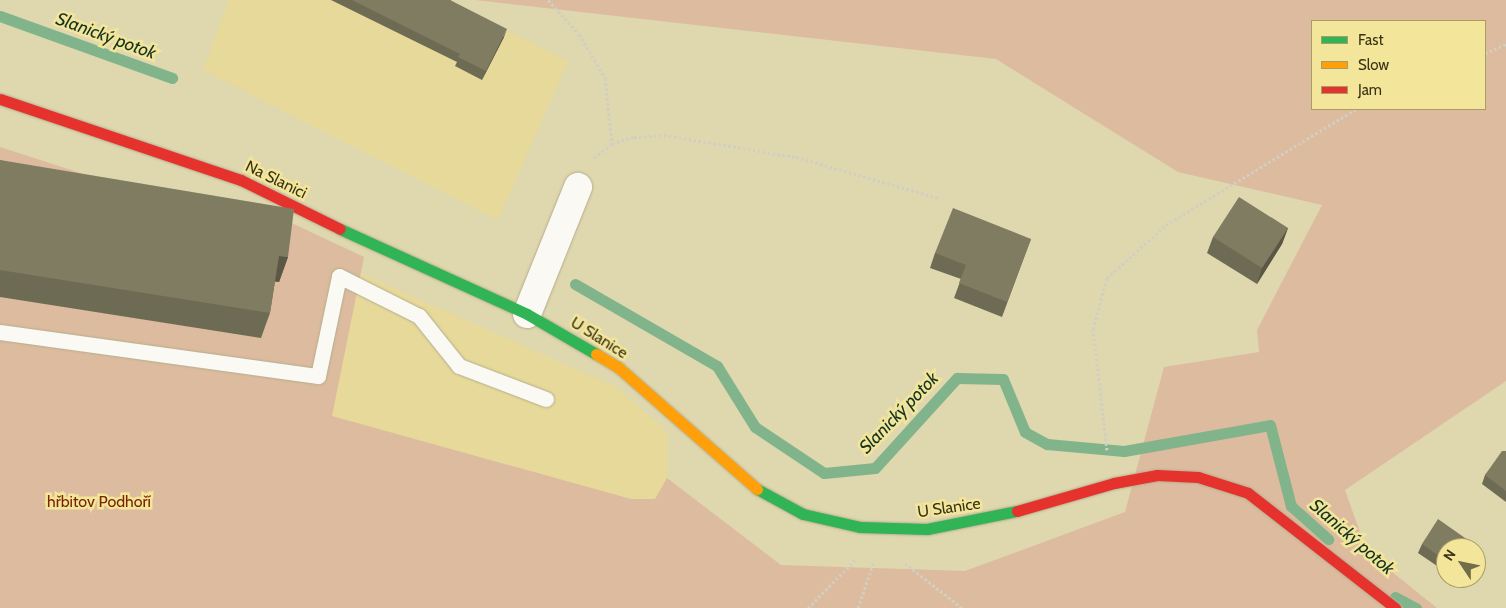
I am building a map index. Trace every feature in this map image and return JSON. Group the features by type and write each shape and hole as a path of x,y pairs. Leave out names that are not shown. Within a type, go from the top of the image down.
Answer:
{"street":[{"name":"Na Slanici","path":"0,100 241,180 527,314"},
{"path":"527,314 578,187"},
{"name":"U Slanice","path":"527,314 618,367 750,485 776,502 836,523 885,530 957,526 1156,475 1198,478 1248,493 1395,608"}],"lane":[{"path":"0,332 318,376 339,276 419,316 459,366 546,398"}],"path":[{"path":"548,0 579,34 605,78 612,144"},
{"path":"1486,53 1506,44"},
{"path":"1104,433 1093,329 1107,278 1166,225 1354,110"},
{"path":"578,187 597,155 612,144 664,135 728,142 796,157 938,198"},
{"path":"808,608 885,530"},
{"path":"858,608 885,530"},
{"path":"885,530 909,569 962,608"}],"shaded area":[{"path":"229,0 447,0 568,61 498,220 203,70"},
{"path":"358,272 616,387 668,433 667,478 655,499 631,499 331,416"}],"green space":[{"name":"hřbitov Podhoří","path":"475,0 1506,0 1506,381 1345,490 1367,552 1437,608 0,608 0,147 250,228 281,218 364,257 332,416 631,499 655,499 667,478 781,565 965,571 1125,512 1164,367 1259,352 1257,330 1322,205 1178,172 996,59"}],"building":[{"path":"352,0 450,0 507,29 486,71 458,57 460,54"},
{"path":"0,160 294,209 288,257 279,256 270,313 0,270"},
{"path":"1239,197 1288,228 1262,268 1213,237"},
{"path":"953,208 1031,239 1007,302 959,283 966,265 935,253"},
{"path":"1502,451 1506,451 1506,491 1485,475"},
{"path":"1438,519 1465,538 1436,538 1436,554 1422,544"}],"waterway":[{"name":"Slanický potok","path":"0,16 172,78"},
{"name":"Slanický potok","path":"575,284 717,366 755,427 824,473 875,468 957,378 1003,379 1025,432 1047,444 1124,451 1270,425 1291,506 1328,539"},
{"name":"Slanický potok","path":"1395,597 1416,608"}],"traffic: fast":[{"path":"340,229 527,314 596,354"},
{"path":"757,489 803,514 860,527 927,529 1017,511"}],"traffic: slow":[{"path":"596,354 618,367 757,489"}],"traffic: jam":[{"path":"0,99 241,180 340,229"},
{"path":"1017,511 1114,483 1157,475 1198,477 1248,493 1395,608"}]}
